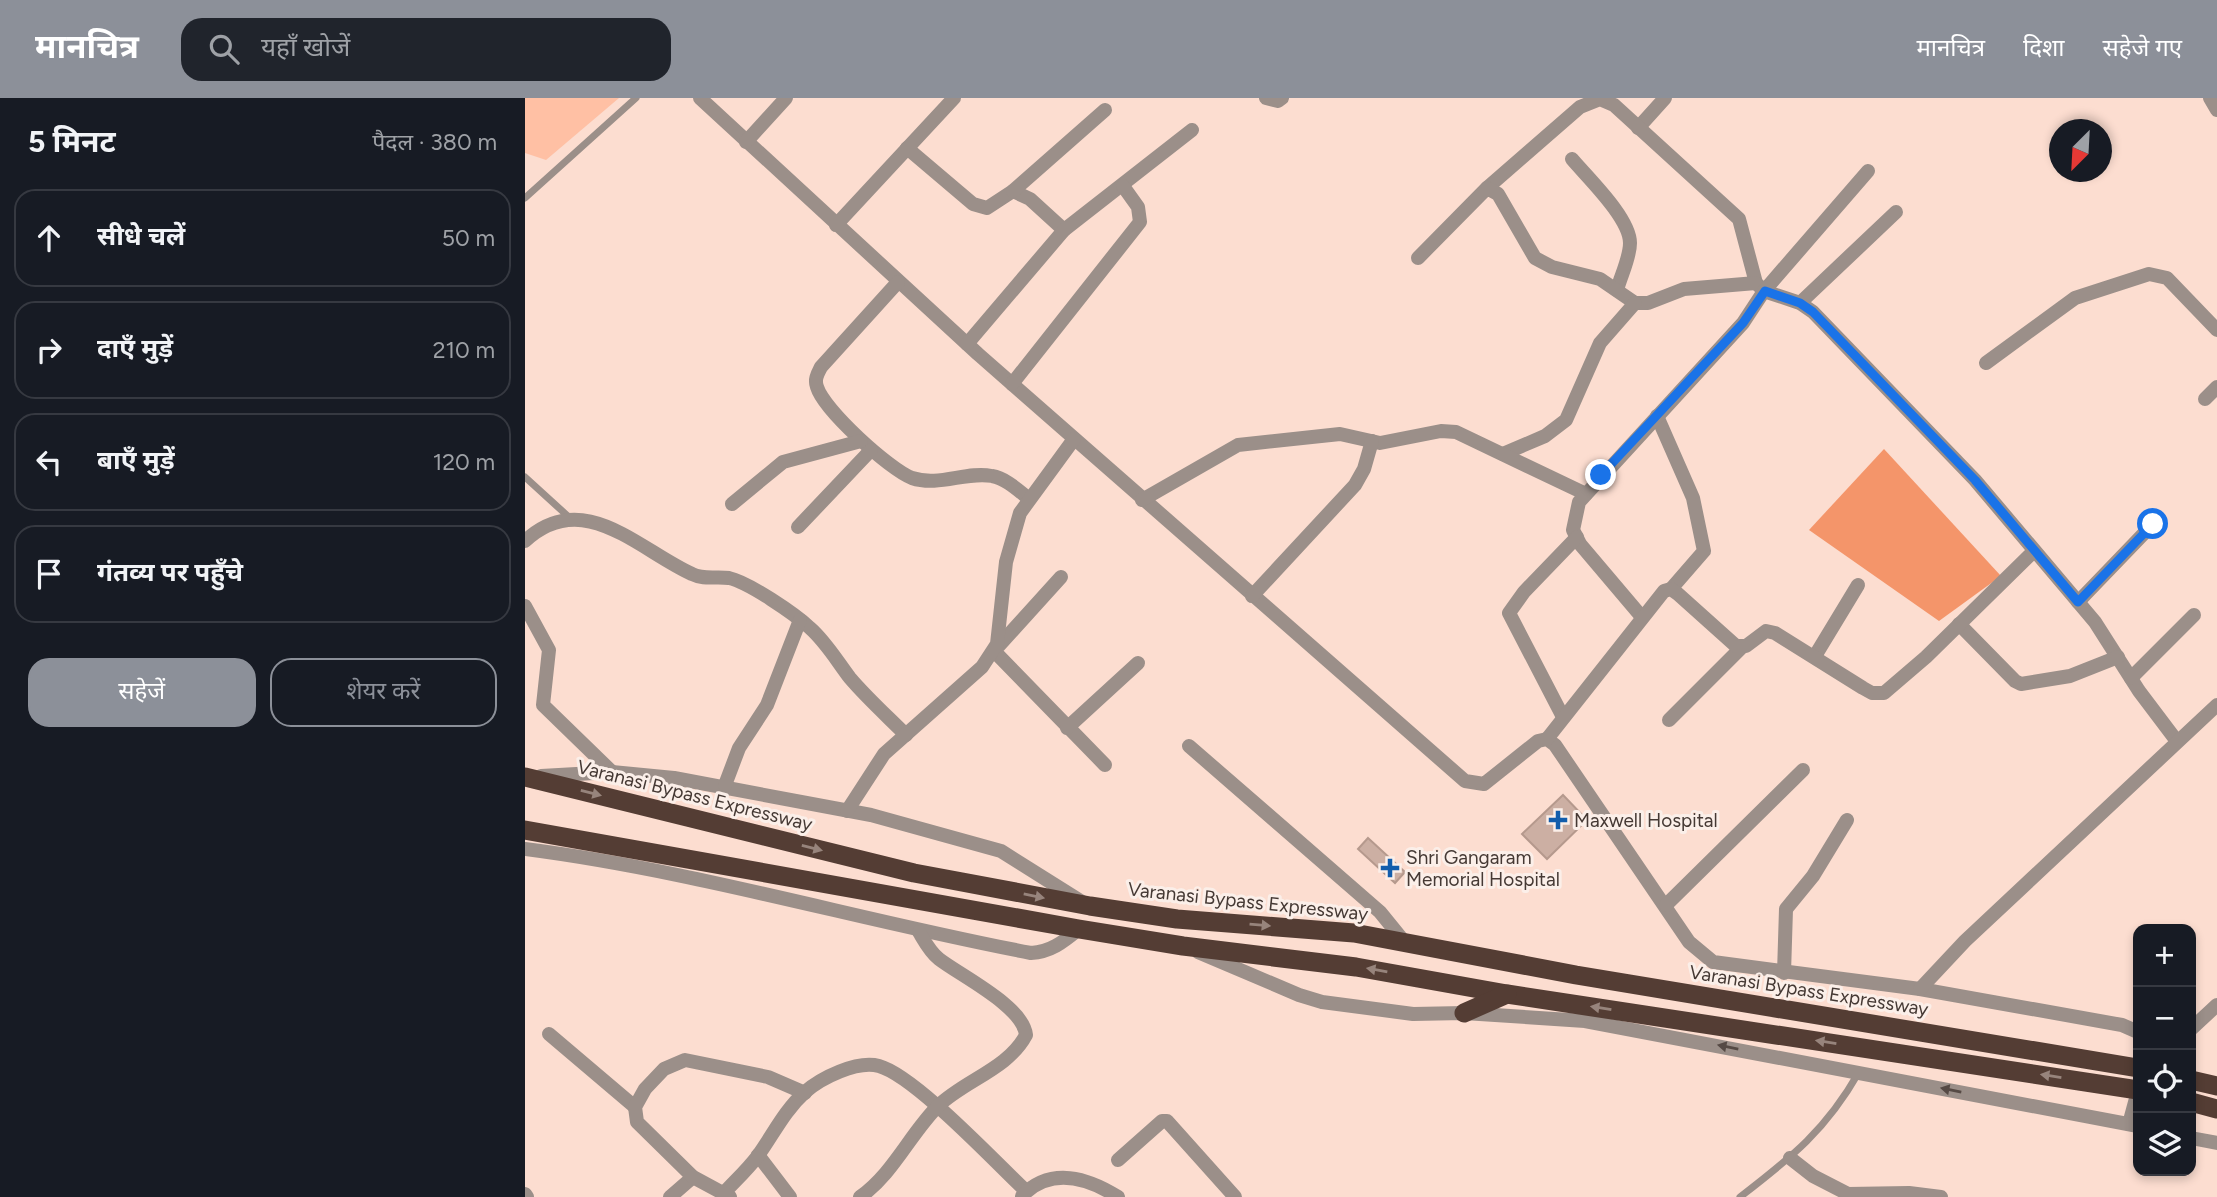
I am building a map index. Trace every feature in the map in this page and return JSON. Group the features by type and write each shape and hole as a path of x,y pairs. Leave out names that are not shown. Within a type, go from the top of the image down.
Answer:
{"highway":[{"name":"Varanasi Bypass Expressway","path":"525,777 914,873 1090,906 1177,919 1354,933 1407,945 2132,1067"},
{"path":"525,830 1183,946 1356,967 1507,994 2132,1089"},
{"path":"1464,1013 1507,994"},
{"path":"2196,1081 2217,1086"},
{"path":"2196,1103 2217,1109"}],"street":[{"path":"700,98 967,344 1465,781 1484,784 1538,741 1547,739 1641,616 1664,591 1671,589 1704,551 1693,498 1657,416"},
{"path":"746,142 786,98"},
{"path":"835,225 954,98"},
{"path":"1266,98 1278,101 1282,98"},
{"path":"1638,128 1665,98"},
{"path":"2210,98 2217,110"},
{"path":"1418,258 1577,102 1600,99 1608,101 1739,219 1760,287"},
{"path":"907,148 980,207 987,208 1013,191 1105,110"},
{"path":"967,344 1064,230 1090,207 1123,186 1192,130"},
{"path":"1572,159 1619,216 1629,234 1629,252 1617,290"},
{"path":"1641,616 1577,537 1573,530 1574,513 1586,494 1743,323 1760,287 1868,171"},
{"path":"1012,384 1140,222 1138,207 1123,186"},
{"path":"1487,188 1498,194 1535,258 1552,267 1600,279 1635,303 1648,303 1684,289 1760,287 1800,303 1813,312 1975,480 2095,622 2176,740"},
{"path":"1013,191 1030,199 1064,230"},
{"path":"1800,303 1896,212"},
{"path":"1986,363 2075,298 2149,274 2167,278 2217,330"},
{"path":"898,282 821,367 816,377 821,395 866,446 912,478 936,481 990,475 1009,484 1028,498"},
{"path":"1503,454 1545,436 1566,420 1596,350 1609,331 1635,303"},
{"path":"2205,399 2217,387"},
{"path":"1142,500 1238,445 1340,434 1372,441 1398,442 1449,431 1586,494"},
{"path":"994,651 1006,562 1020,513 1028,498 1074,439"},
{"path":"1252,596 1355,485 1364,469 1372,441"},
{"path":"732,504 783,462 866,446"},
{"path":"798,527 866,446"},
{"path":"525,541 543,527 571,520 614,529 696,576 731,579 800,620 823,641 851,679 905,735"},
{"path":"2078,602 2153,524"},
{"path":"1563,717 1509,613 1524,592 1577,537"},
{"path":"1669,720 1741,648 1766,631 1815,656 1872,694 1884,694 2034,551"},
{"path":"847,811 869,772 905,735 982,667 1061,577"},
{"path":"1815,656 1858,584"},
{"path":"1671,589 1741,648"},
{"path":"525,606 549,650 543,705 613,772"},
{"path":"2131,678 2194,615"},
{"path":"725,785 739,748 767,705 800,620"},
{"path":"1959,624 2021,684 2070,676 2118,657"},
{"path":"994,651 1105,765"},
{"path":"1067,728 1137,663"},
{"path":"1920,989 1965,941 2176,740 2217,705"},
{"path":"1547,739 1555,745 1689,942 1713,962 1920,989 2122,1025 2133,1030"},
{"path":"1189,746 1380,912 1407,945"},
{"path":"1666,905 1803,770"},
{"path":"525,777 613,772 725,785 847,811 1001,851 1090,906"},
{"path":"1784,973 1786,909 1813,876 1847,820"},
{"path":"525,849 623,862 919,932 1031,953 1057,947 1079,929"},
{"path":"860,1197 886,1172 938,1107 960,1089 996,1068 1026,1035 1025,1027 1007,1008 939,959 919,932"},
{"path":"1183,946 1299,995 1322,1002 1413,1014 1464,1013 1584,1021 2133,1125"},
{"path":"2196,1024 2217,1005"},
{"path":"549,1034 635,1107"},
{"path":"805,1093 768,1077 685,1060 664,1069 645,1089 635,1107 637,1122 693,1177 727,1195 770,1135 805,1093 830,1077 868,1065 879,1066 893,1072 938,1107 1024,1194 1047,1181 1084,1178 1118,1197"},
{"path":"2132,1089 2133,1113"},
{"path":"1118,1160 1162,1121 1167,1121 1235,1197"},
{"path":"2196,1139 2217,1143"},
{"path":"758,1154 790,1197"},
{"path":"1790,1157 1814,1177 1847,1194 1941,1197"},
{"path":"670,1197 693,1177"}],"lane":[{"path":"525,198 636,98"},
{"path":"525,477 571,520"},
{"path":"1740,1197 1815,1136 1838,1108 1859,1072"}],"shaded area":[{"path":"525,98 619,98 546,160 525,153"},
{"path":"1884,449 2001,576 1939,621 1809,530"}],"building":[{"path":"1563,795 1587,820 1547,859 1522,834"},
{"path":"1368,838 1405,872 1395,883 1358,849"}],"place":[{"name":"Maxwell Hospital","path":"1558,820"},
{"name":"Shri Gangaram Memorial Hospital","path":"1390,868"}],"route":[{"path":"1601,475 1743,323 1765,291 1800,303 1813,312 1975,480 2078,602 2153,524"}]}
